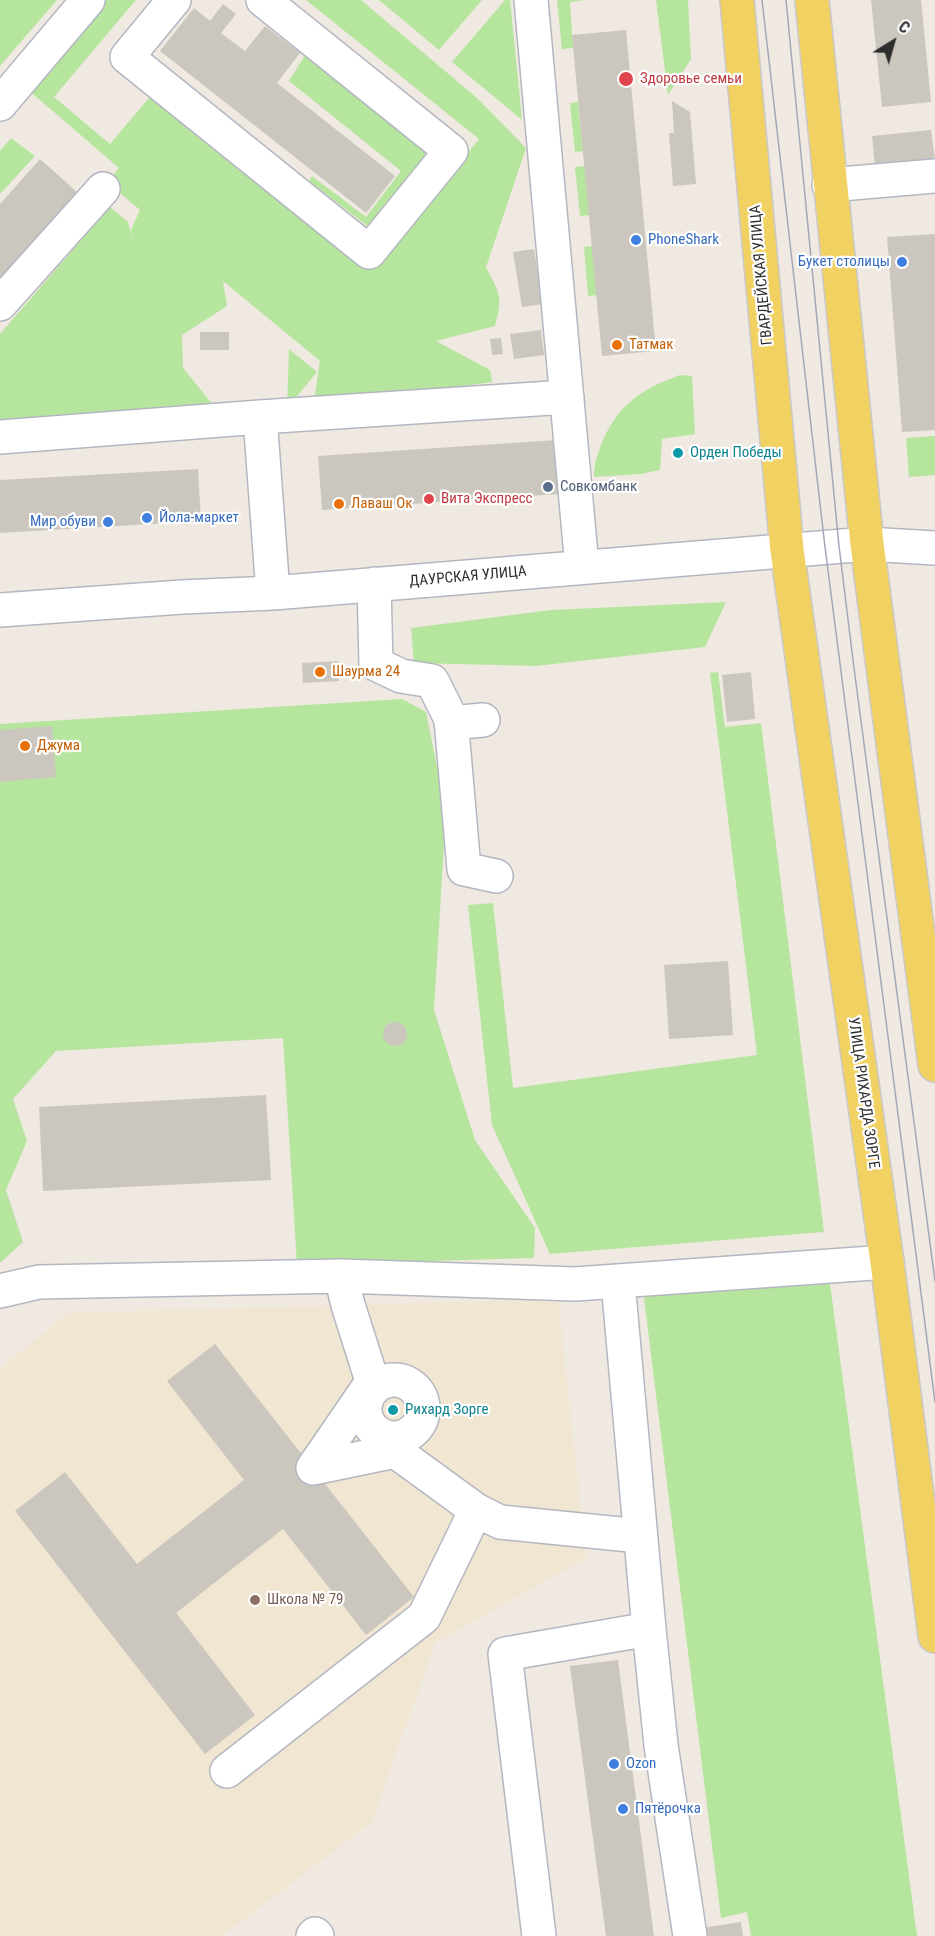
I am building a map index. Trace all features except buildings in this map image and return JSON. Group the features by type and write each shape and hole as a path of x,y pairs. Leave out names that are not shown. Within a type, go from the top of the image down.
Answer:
{"main road":[{"name":"ГВАРДЕЙСКАЯ УЛИЦА","path":"737,0 787,550"},
{"path":"812,0 867,544 935,1065"},
{"name":"УЛИЦА РИХАРДА ЗОРГЕ","path":"787,550 887,1262 935,1636"}],"street":[{"path":"0,104 88,0"},
{"path":"174,0 128,57 369,252 451,151 263,0"},
{"path":"531,0 582,567"},
{"path":"830,185 935,176"},
{"path":"0,304 103,189"},
{"path":"0,437 567,397"},
{"path":"260,417 273,593"},
{"name":"ДАУРСКАЯ УЛИЦА","path":"0,610 273,593 867,544 935,548"},
{"path":"374,584 376,664 400,676 432,681 467,722 464,869 496,876"},
{"path":"0,1291 39,1282 341,1276 575,1284 887,1262"},
{"path":"341,1276 373,1384 366,1404 366,1414 369,1423 383,1436 476,1510 500,1522 640,1536"},
{"path":"618,1282 661,1745 690,1936"},
{"path":"401,1380 417,1391 422,1399 422,1418 417,1426 394,1444 313,1468 373,1384 401,1380"},
{"path":"227,1771 424,1617 476,1510"},
{"path":"539,1936 506,1654 649,1629"}],"shaded area":[{"name":"Школа № 79","path":"558,1299 586,1558 435,1643 372,1822 222,1936 0,1936 0,1369 68,1313"}],"green space":[{"path":"0,0 57,0 0,66"},
{"path":"103,0 136,0 54,97 110,144 154,92 375,267 479,139 306,0 361,0 477,98 526,148 486,267 499,296 495,326 436,341 490,370 492,382 313,407 320,361 223,281 227,306 182,335 183,368 218,411 0,426 0,334 110,207 128,222 133,241 131,230 140,210 107,182 119,168 26,88"},
{"path":"379,0 482,0 439,50"},
{"path":"505,0 510,0 522,120 452,62"},
{"path":"557,0 585,0 570,2 573,48 562,49"},
{"path":"656,0 688,0 691,59 668,95"},
{"path":"307,52 431,150 370,228 309,181 312,176 366,217 401,171 289,81"},
{"path":"578,102 583,151 575,152 570,103"},
{"path":"11,138 35,156 0,194 0,151"},
{"path":"585,166 589,215 580,216 575,167"},
{"path":"592,246 597,295 588,296 584,247"},
{"path":"289,349 317,372 287,408"},
{"path":"680,375 692,376 695,434 662,439 660,470 641,474 594,477 601,445 617,416 643,392"},
{"path":"935,436 935,475 909,477 906,438"},
{"path":"726,602 705,647 536,666 414,663 411,628 551,610"},
{"path":"718,672 725,727 761,723 824,1232 550,1254 492,1125 468,905 493,903 513,1088 757,1055 710,673"},
{"path":"402,699 426,712 446,811 434,1010 475,1140 535,1228 534,1258 297,1265 283,1038 56,1051 13,1099 27,1141 6,1190 23,1242 0,1263 0,724"},
{"path":"829,1276 917,1936 751,1936 747,1912 721,1918 643,1290"}],"tram line":[{"path":"762,0 825,547 935,1402"},
{"path":"786,0 839,546 935,1281"}],"place":[{"name":"Здоровье семьи","path":"626,79"},
{"name":"PhoneShark","path":"636,240"},
{"name":"Букет столицы","path":"902,262"},
{"name":"Татмак","path":"617,345"},
{"name":"Орден Победы","path":"678,453"},
{"name":"Совкомбанк","path":"548,487"},
{"name":"Вита Экспресс","path":"429,499"},
{"name":"Лаваш Ок","path":"339,504"},
{"name":"Йола-маркет","path":"147,518"},
{"name":"Мир обуви","path":"108,522"},
{"name":"Шаурма 24","path":"320,672"},
{"name":"Джума","path":"25,746"},
{"name":"Рихард Зорге","path":"393,1410"},
{"name":"Школа № 79","path":"255,1600"},
{"name":"Ozon","path":"614,1764"},
{"name":"Пятёрочка","path":"623,1809"}]}
